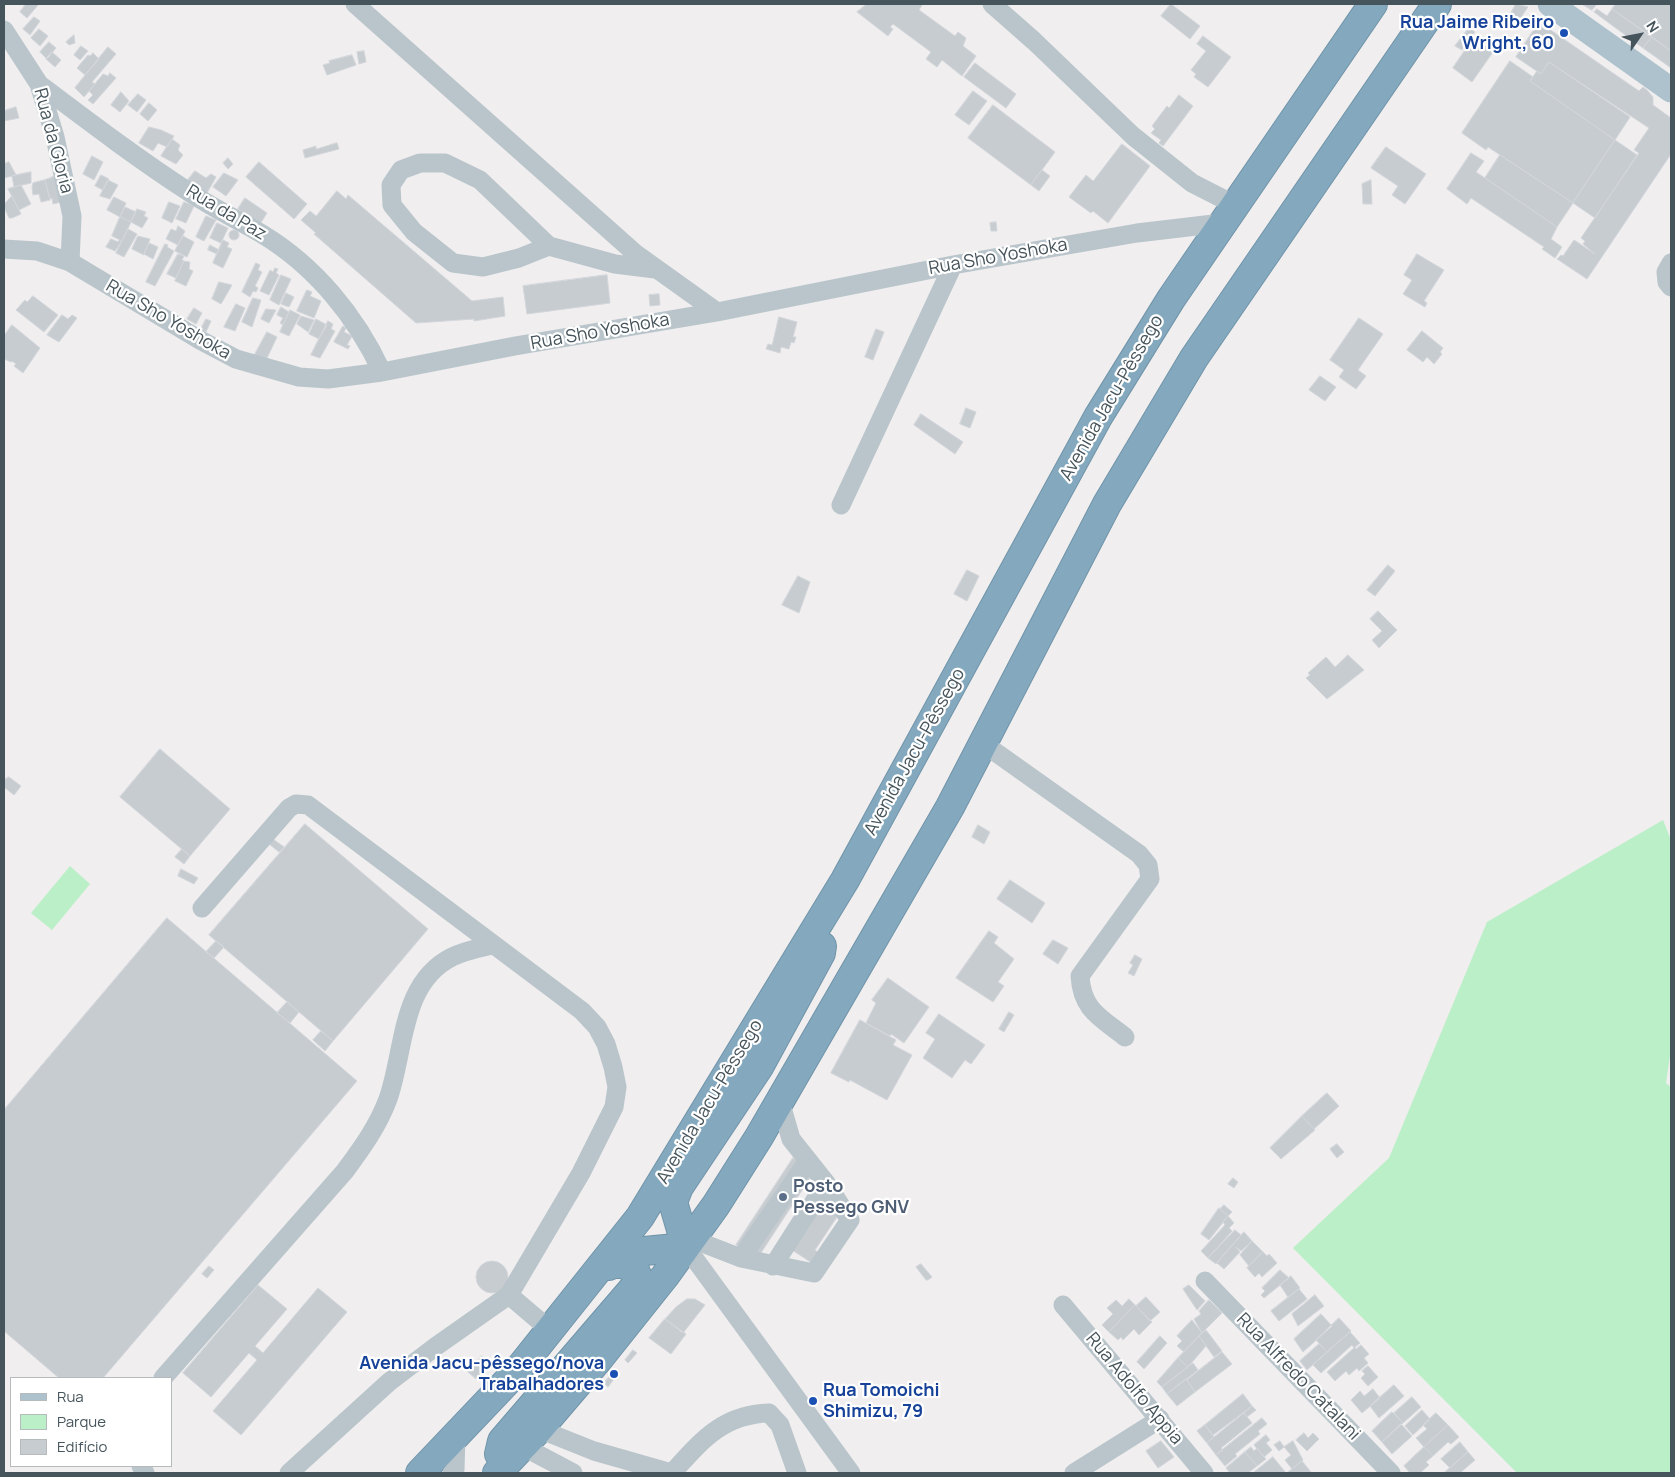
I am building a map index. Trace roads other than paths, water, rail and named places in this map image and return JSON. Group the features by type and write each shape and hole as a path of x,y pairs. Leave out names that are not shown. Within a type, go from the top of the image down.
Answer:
{"highway":[{"name":"Avenida Jacu-Pêssego","path":"420,1473 504,1386 550,1330 606,1268 640,1217 845,880 1098,417 1171,299 1373,4"},
{"path":"495,1473 530,1438 630,1320 716,1205 780,1100 913,871 984,744 1107,504 1194,358 1437,4"},
{"path":"689,1243 673,1202 679,1187 758,1067 821,954 825,912"},
{"path":"716,1205 695,1203 691,1191 780,1047 789,1012"},
{"path":"606,1268 634,1252 689,1243"},
{"path":"495,1473 502,1441 639,1280 635,1270 624,1264 606,1268"}],"main road":[{"path":"1550,4 1671,90"}],"street":[{"path":"355,4 555,184 655,269 717,312"},
{"path":"992,4 1048,54 1132,136 1228,214"},
{"name":"Rua da Gloria","path":"4,30 39,84 67,187 72,216 70,262"},
{"name":"Rua da Paz","path":"39,84 190,193 263,234 295,257 342,306 371,348 382,372"},
{"path":"549,246 519,258 482,267 453,263 414,232 392,205 391,185 401,170 420,163 445,163 480,180 549,246 615,264 655,269"},
{"name":"Rua Sho Yoshoka","path":"4,249 37,251 70,262 200,340 236,359 299,377 328,379 382,372 516,346 717,312 953,265 1137,233 1228,214"},
{"path":"1671,263 1666,272 1667,282 1671,287"},
{"path":"840,505 953,265"},
{"path":"984,744 1138,854 1148,865 1150,879 1080,976 1081,994 1090,1009 1125,1037"},
{"path":"202,908 289,808 303,804 316,810 492,945 582,1011 597,1027 613,1067 616,1087 614,1107 581,1174 509,1295 435,1346 389,1382 289,1473"},
{"path":"164,1377 345,1171 366,1142 379,1120 388,1098 414,995 424,978 452,957 492,945"},
{"path":"689,1243 774,1266 814,1273 850,1220 826,1183 791,1139 780,1100"},
{"path":"741,1258 808,1161"},
{"path":"774,1266 826,1183"},
{"path":"689,1243 851,1473"},
{"name":"Rua Alfredo Catalani","path":"1205,1281 1391,1473"},
{"path":"509,1295 550,1330"},
{"name":"Rua Adolfo Appia","path":"1063,1306 1204,1473"},
{"path":"530,1438 594,1451 671,1473 702,1442 722,1426 750,1414 769,1413 780,1424 797,1473"},
{"path":"1074,1473 1160,1419"},
{"path":"452,1473 455,1470 456,1436"},
{"path":"530,1438 573,1473"}],"place":[{"name":"Rua Jaime Ribeiro Wright, 60","path":"1564,33"},
{"name":"Posto Pessego GNV","path":"783,1197"},
{"name":"Avenida Jacu-pêssego/nova Trabalhadores","path":"614,1374"},
{"name":"Rua Tomoichi Shimizu, 79","path":"813,1401"}]}
